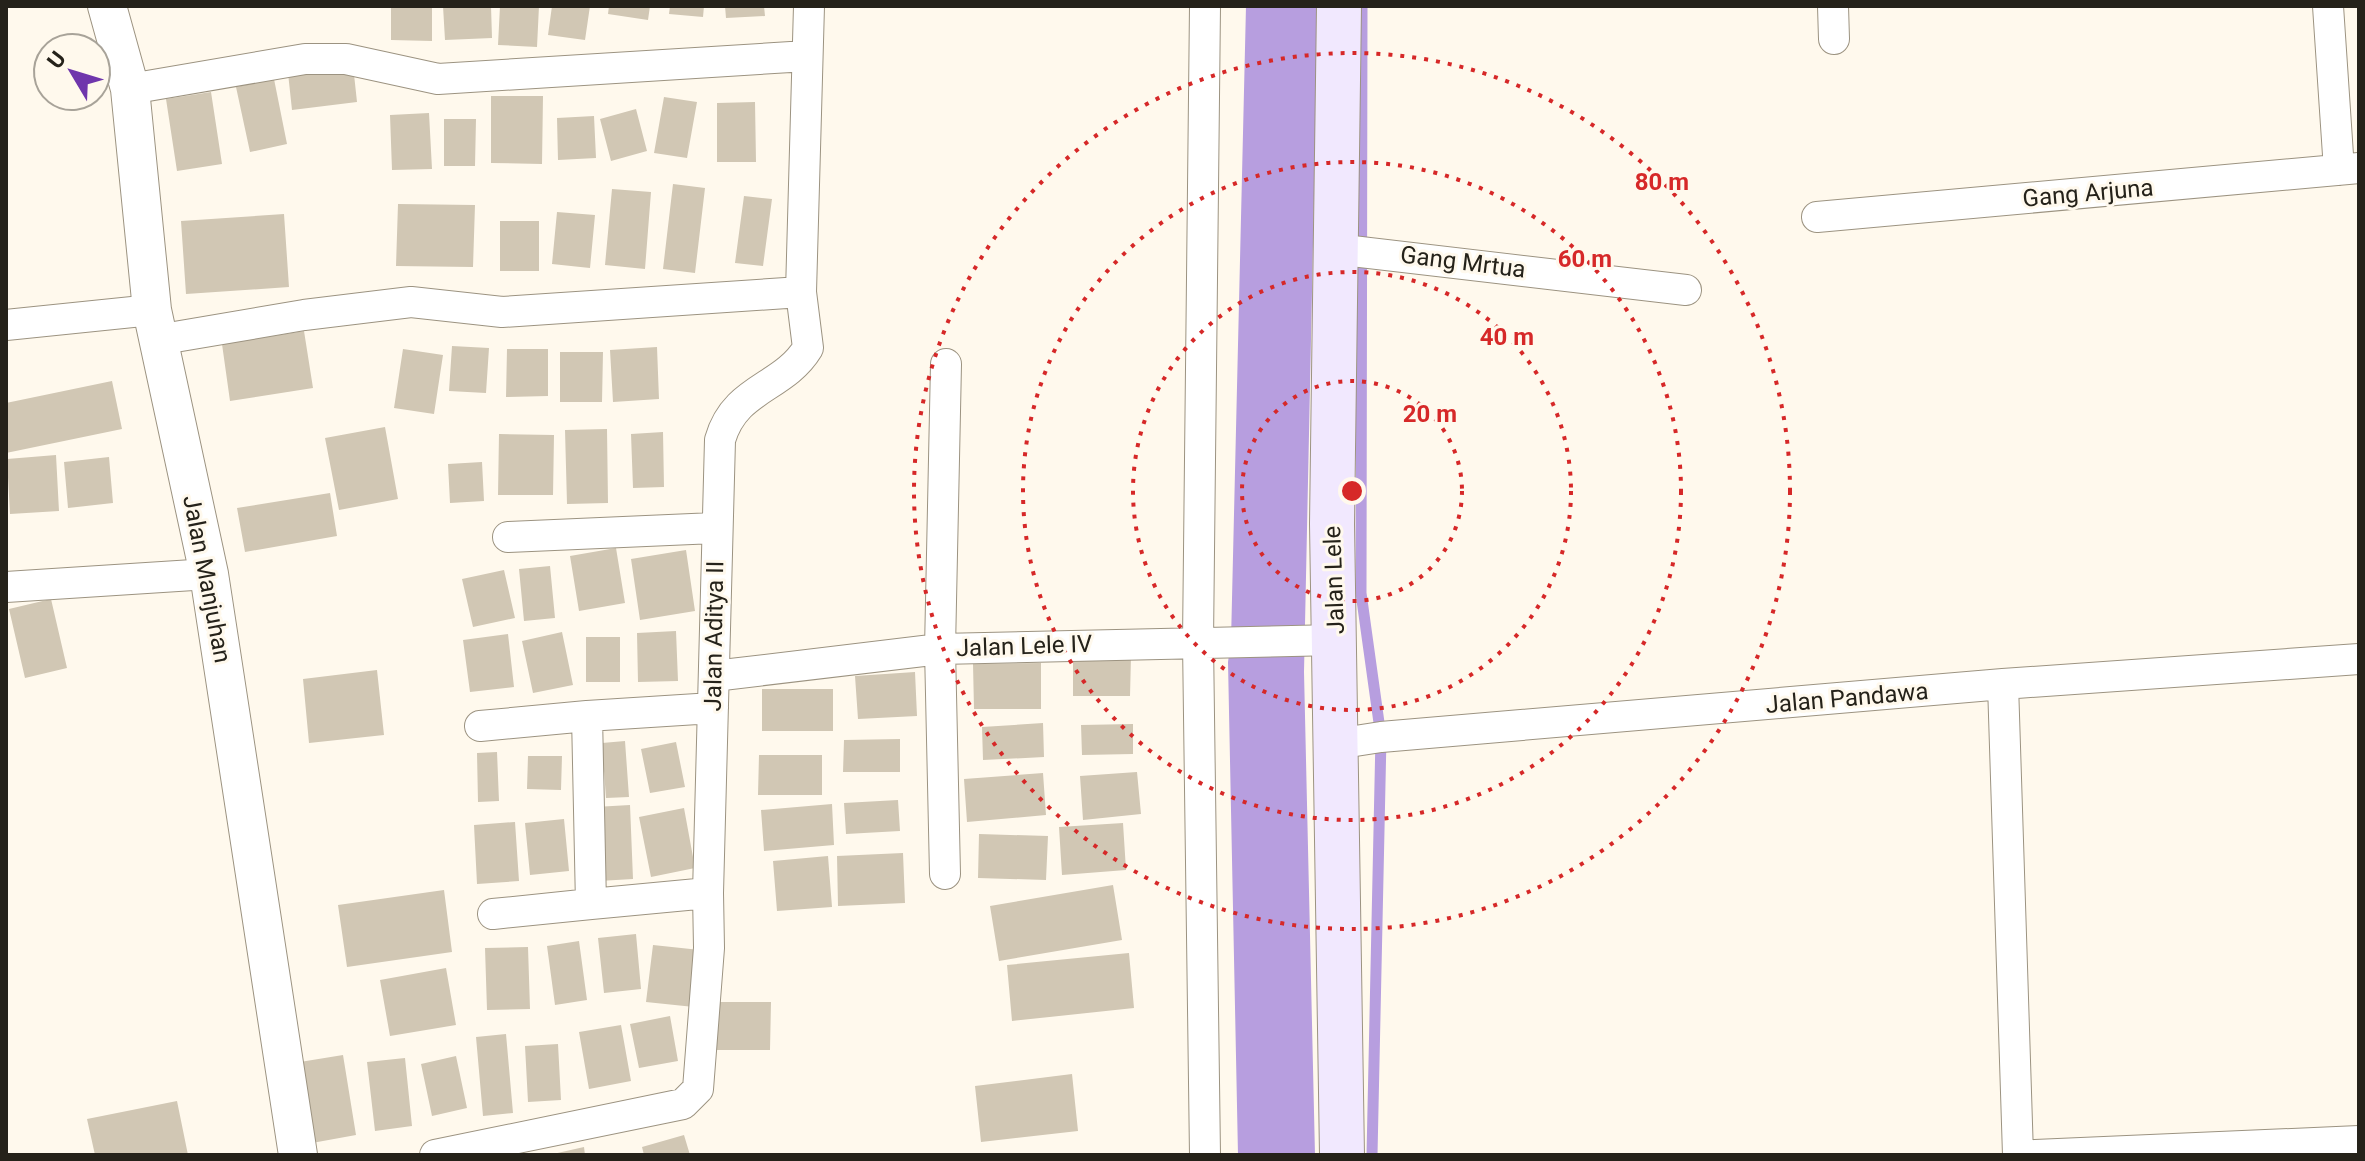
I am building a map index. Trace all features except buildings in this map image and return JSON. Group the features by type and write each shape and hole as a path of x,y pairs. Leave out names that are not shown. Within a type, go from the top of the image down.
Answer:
{"main road":[{"name":"Jalan Lele","path":"1339,6 1332,524 1320,640 1336,744 1342,1155"}],"street":[{"name":"Jalan Manjuhan","path":"107,6 130,89 154,325 209,574 298,1155"},
{"name":"Jalan Aditya II","path":"435,1155 683,1104 693,1098 698,1089 709,948 715,528 720,440 726,418 748,396 794,365 808,348 801,292 809,6"},
{"path":"1205,6 1198,642 1205,1155"},
{"path":"1833,6 1834,39"},
{"path":"2328,6 2349,169"},
{"path":"130,89 305,59 346,59 438,79 807,56"},
{"name":"Gang Arjuna","path":"1817,217 2349,169"},
{"name":"Gang Mrtua","path":"1335,249 1686,290"},
{"path":"6,325 154,325 304,315 411,302 502,312 801,292"},
{"path":"945,874 940,649 946,364"},
{"path":"508,537 715,528"},
{"path":"6,587 209,574"},
{"name":"Jalan Lele IV","path":"714,676 940,649 1320,640"},
{"name":"Jalan Pandawa","path":"1336,744 1381,737 2003,684 2359,659"},
{"path":"2003,684 2018,1155"},
{"path":"480,726 713,708"},
{"path":"587,716 591,904"},
{"path":"493,914 708,893"},
{"path":"2035,1155 2359,1141"}],"shaded area":[{"path":"1246,6 1318,6 1304,672 1315,1155 1238,1155 1228,662 1231,641"}],"waterway":[{"path":"1362,6 1361,593 1381,737 1372,1155"}]}
